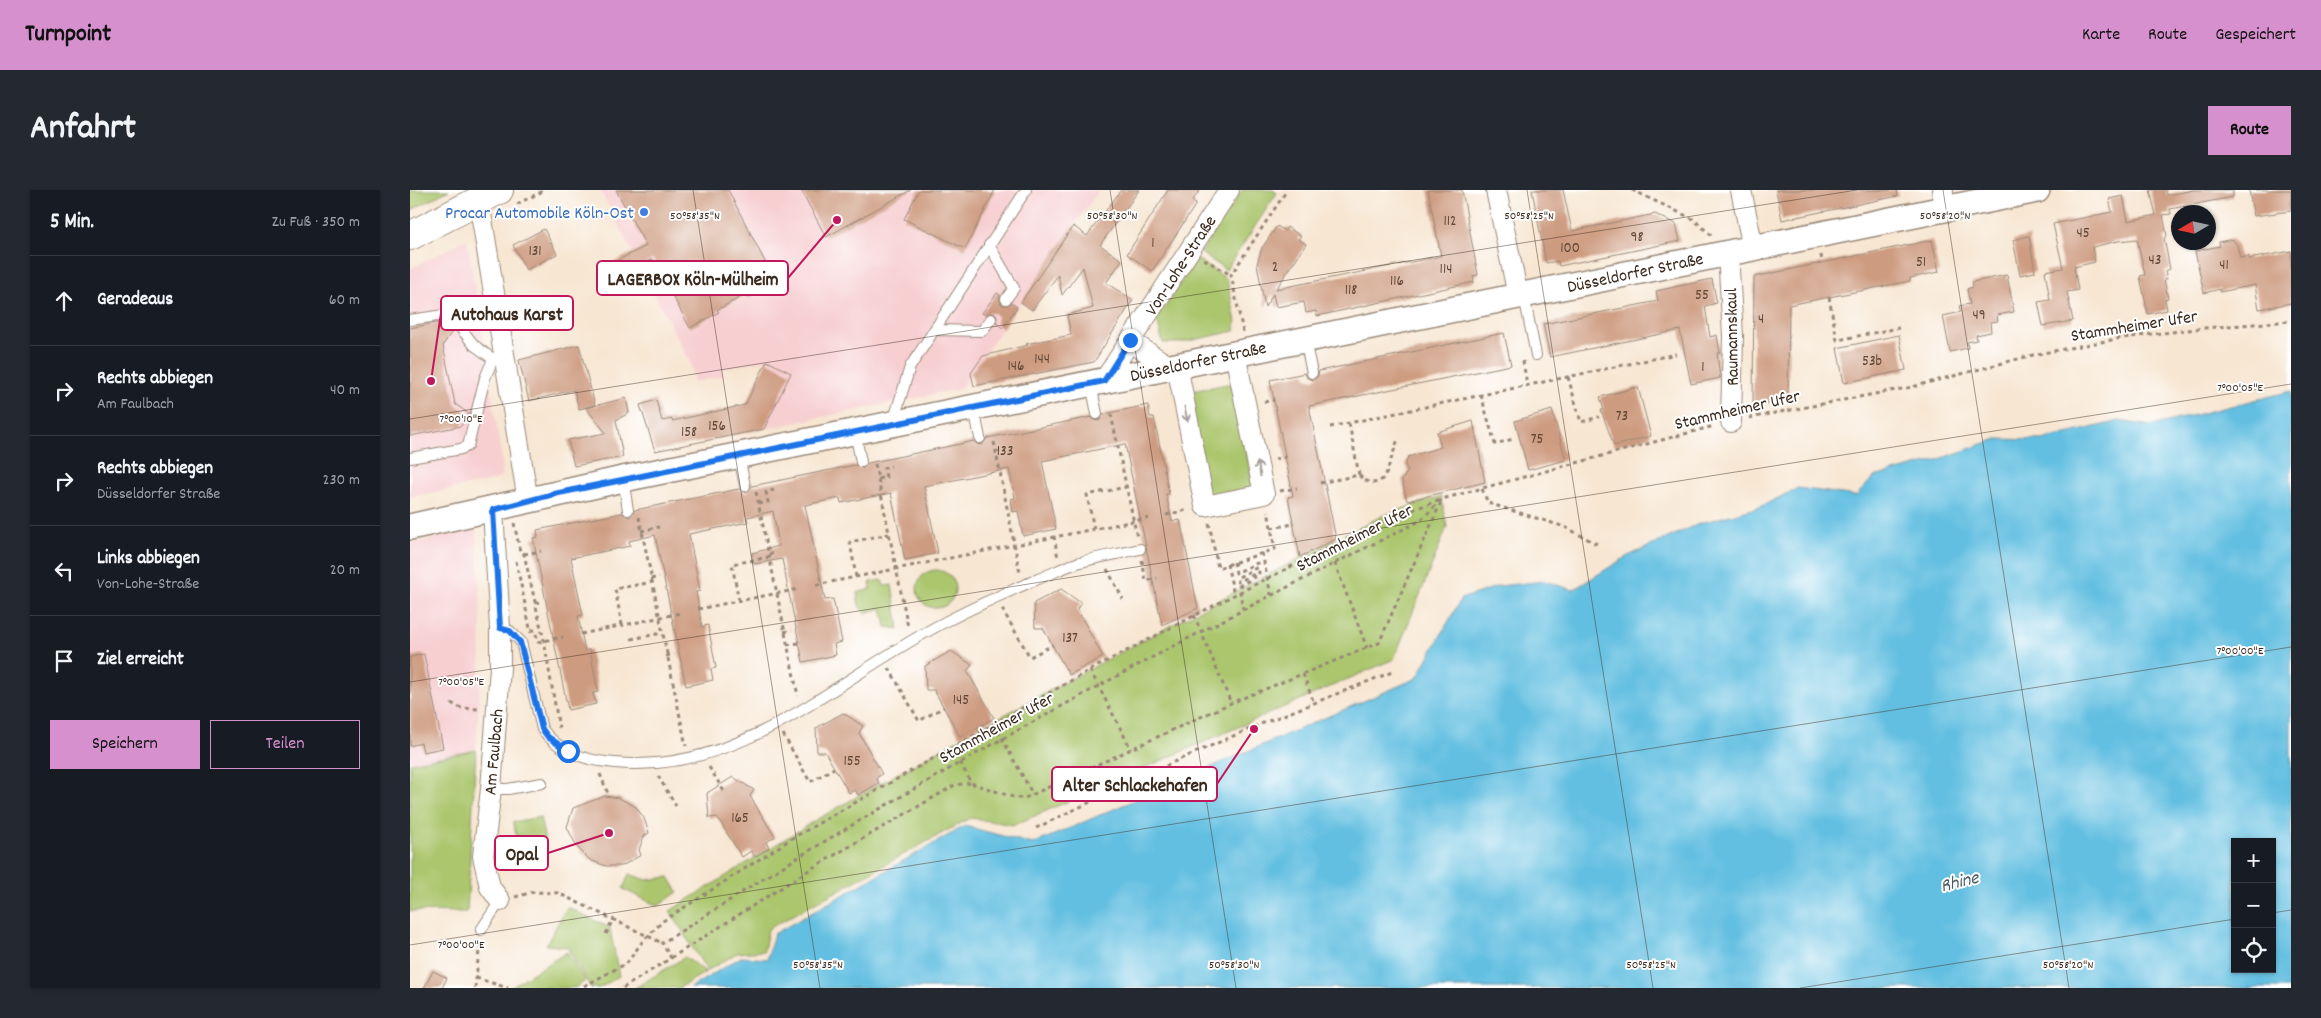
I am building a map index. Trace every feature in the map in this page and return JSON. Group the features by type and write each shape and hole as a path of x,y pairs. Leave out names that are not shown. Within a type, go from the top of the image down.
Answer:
{"main road":[{"path":"410,236 489,195"}],"street":[{"name":"Von-Lohe-Straße","path":"1097,382 1130,340 1229,190"},
{"path":"1496,190 1521,295"},
{"path":"1741,190 1753,248"},
{"name":"Düsseldorfer Straße","path":"410,527 493,510 528,500 623,479 1753,248 1943,200 2037,190"},
{"path":"489,195 498,357 528,500"},
{"name":"Raumannskaul","path":"1728,253 1733,336 1731,422"},
{"path":"1130,340 1174,367 1205,506 1264,494 1242,353"},
{"name":"Am Faulbach","path":"493,510 500,628 491,789 483,856 490,887 500,901"}],"lane":[{"path":"892,424 910,367 1026,190"},
{"path":"989,245 1014,288 1006,299"},
{"path":"1521,295 1536,355"},
{"path":"410,320 444,315 456,322 474,345 498,357 485,378 468,446 461,449 410,458"},
{"path":"934,330 982,331 991,319"},
{"path":"1305,340 1312,373"},
{"path":"1097,382 1097,414"},
{"path":"974,407 980,438"},
{"path":"855,432 861,462"},
{"path":"738,456 745,486"},
{"path":"623,479 628,510"},
{"path":"500,628 510,631 520,642 542,729 548,737 563,748 583,758 651,765 689,759 728,748 778,724 911,640 996,598 1076,563 1140,549"},
{"path":"491,789 508,789 542,783"},
{"path":"481,930 500,901"}],"path":[{"path":"1242,353 1231,276 1287,190"},
{"path":"1632,190 1693,219 1718,241 1728,253"},
{"path":"1189,250 1231,276"},
{"path":"1829,297 1836,340 1898,328"},
{"name":"Stammheimer Ufer","path":"662,943 801,855 1002,738 1200,631 1420,521 1442,499 1731,422 1912,387 2033,355 2122,338 2204,328 2291,321"},
{"path":"1330,427 1676,354"},
{"path":"1568,377 1581,422 1599,416"},
{"path":"1481,395 1495,444 1513,439"},
{"path":"1113,422 1146,580 1157,578"},
{"path":"1349,422 1359,476 1365,482 1373,484 1385,477 1398,439"},
{"path":"1117,438 1123,437"},
{"path":"1005,450 996,450 1023,586"},
{"path":"874,464 911,640"},
{"path":"878,479 886,478 884,468 891,466"},
{"path":"1320,483 1359,476"},
{"path":"1094,529 1087,495 1134,487"},
{"path":"1482,489 1488,503 1565,527 1596,544"},
{"path":"759,504 768,502 766,492 774,490"},
{"path":"756,491 801,709"},
{"path":"1205,506 1218,568 1275,548 1264,494"},
{"path":"584,986 627,963 662,921 791,839 1090,670 1194,615 1383,521 1442,499"},
{"path":"623,988 826,860 955,785 972,783 1016,798 1025,798 1231,703 1379,643 1442,499"},
{"path":"1007,506 1012,505"},
{"path":"816,585 1149,518"},
{"path":"640,522 666,656 689,759"},
{"path":"1271,528 1294,524"},
{"path":"641,531 659,527"},
{"path":"856,577 850,542 894,529"},
{"path":"1054,536 1062,569"},
{"path":"518,541 520,551 524,554 544,641 563,748"},
{"path":"1329,548 1336,562 1367,648"},
{"path":"524,554 541,551"},
{"path":"739,601 732,564 777,553"},
{"path":"1262,553 1271,595"},
{"path":"1101,558 1123,599"},
{"path":"1234,562 1236,573 1257,563 1258,567 1237,578 1238,582 1259,572 1259,576 1239,586 1243,609"},
{"path":"1227,564 1234,595"},
{"path":"622,625 615,589 659,577"},
{"path":"698,609 799,589"},
{"path":"996,598 1030,657 1053,645"},
{"path":"535,603 541,602"},
{"path":"581,634 681,613"},
{"path":"1194,615 1231,703"},
{"path":"531,630 535,630 538,642 563,637"},
{"path":"784,632 792,630"},
{"path":"631,640 662,633"},
{"path":"787,645 799,643"},
{"path":"666,656 674,654"},
{"path":"882,657 919,721 944,707"},
{"path":"1090,670 1131,749"},
{"path":"1036,828 1261,724 1392,672"},
{"path":"1303,674 1314,703"},
{"path":"550,679 557,678"},
{"path":"451,703 462,708 496,709"},
{"path":"778,724 810,782 834,768"},
{"path":"994,724 1033,795"},
{"path":"953,748 972,783"},
{"path":"702,756 725,793"},
{"path":"594,760 609,796"},
{"path":"651,765 676,806"},
{"path":"1098,765 1111,792"},
{"path":"500,901 533,892 558,894 649,935 662,943 671,958"},
{"path":"606,934 613,918"},
{"path":"475,988 481,930"},
{"path":"476,978 508,988"}],"shaded area":[{"path":"600,190 1099,190 960,389 764,429 791,373 766,360 722,369 723,376 694,382 690,362"},
{"path":"467,239 503,467 501,477 492,481 410,497 410,269"},
{"path":"476,530 481,610 480,689 476,749 410,763 410,543"}],"green space":[{"path":"410,190 449,190 410,211"},
{"path":"1242,190 1273,190 1277,193 1226,270 1201,253"},
{"path":"1197,259 1227,279 1236,322 1235,331 1180,343 1163,343 1155,313 1162,311"},
{"path":"1232,383 1254,489 1209,499 1187,392"},
{"path":"1441,496 1447,527 1394,659 1014,825 970,818 768,929 764,951 737,953 707,971 670,911 814,821 952,743 1194,613 1382,516"},
{"path":"936,570 950,575 955,589 950,603 936,608 922,603 917,589 922,575"},
{"path":"882,580 884,586 892,585 899,629 886,627 882,608 865,613 859,606 857,593 871,589 870,582"},
{"path":"476,750 467,912 410,911 410,763"},
{"path":"540,817 545,841 534,844 516,835 513,822"},
{"path":"629,874 647,880 669,877 678,892 658,906 623,889"},
{"path":"567,907 610,928 619,976 600,988 591,988 567,947 546,945"},
{"path":"567,952 585,981 575,988 509,988"},
{"path":"685,957 706,972 679,988 635,988"}],"water":[{"name":"Rhine","path":"2291,391 2291,988 690,988 741,957 767,959 774,934 965,826 1033,844 1417,678 1461,599 1499,586 1545,581 1573,590 1626,557 1701,523 1760,507 1798,488 1856,496 1874,477 1931,462 1997,439 2042,440 2119,421 2151,426"}],"building":[{"path":"616,190 728,190 776,283 747,298 745,295 717,310 719,312 690,328 653,259 617,278 610,264 646,246"},
{"path":"801,190 911,190 826,237"},
{"path":"919,190 995,190 965,249 904,219"},
{"path":"1121,190 1139,190 1100,245 1122,260 1106,283 1133,300 1094,362 974,386 971,373 983,356 1028,345 1026,344 1071,335 1067,315 1093,308 1083,267 1062,295 1058,275 1032,310 1021,302 1073,226 1087,236"},
{"path":"1168,190 1200,190 1192,201 1196,204 1152,271 1127,254"},
{"path":"1428,190 1462,190 1478,275 1473,276 1474,282 1317,316 1316,311 1306,313 1304,302 1276,307 1273,294 1265,307 1257,264 1262,248 1277,226 1285,231 1287,227 1301,236 1298,239 1306,244 1276,289 1441,256"},
{"path":"1532,190 1563,190 1572,231 1655,214 1676,224 1680,241 1559,266 1558,261 1546,263"},
{"path":"1776,190 1897,190 1898,196 1782,220"},
{"path":"2150,190 2166,190 2167,195 2194,190 2233,190 2233,197 2191,205 2171,205 2171,214 2163,215 2167,236 2164,238 2170,269 2165,271 2167,279 2164,279 2168,298 2165,299 2167,310 2148,314 2140,276 2145,275 2137,239 2118,241 2092,247 2095,262 2074,267 2078,290 2067,292 2073,321 2043,326 2038,302 2050,300 2045,271 2063,268 2053,224 2112,212 2109,199 2123,196 2128,221 2156,215"},
{"path":"2249,190 2291,190 2291,211 2254,216"},
{"path":"544,229 557,254 526,270 513,245"},
{"path":"2029,236 2035,272 2020,275 2013,240"},
{"path":"2232,239 2237,245 2240,258 2249,256 2249,259 2291,251 2291,303 2259,309 2255,285 2204,293 2195,251 2216,250 2216,247 2220,246 2219,242"},
{"path":"1932,240 1939,272 1910,278 1910,281 1789,305 1788,399 1753,406 1754,277"},
{"path":"2007,275 2014,312 1997,315 1998,321 1990,322 1991,332 1976,335 1977,340 1967,342 1968,348 1950,352 1943,316 1961,312 1959,306 1970,304 1967,289 1973,287 1972,282"},
{"path":"1712,279 1717,303 1705,306 1710,337 1717,335 1720,353 1717,353 1720,378 1691,384 1680,330 1550,357 1543,324 1658,301 1656,291"},
{"path":"997,293 1000,295 1002,305 1012,303 1017,307 1003,328 996,323 997,317 995,313 985,315 982,313"},
{"path":"441,322 453,330 443,345 455,404 469,414 461,426 410,436 410,328"},
{"path":"1504,333 1511,365 1309,406 1336,539 1300,557 1288,497 1293,496 1270,380 1305,373 1307,378 1313,380 1318,376 1319,371"},
{"path":"1899,335 1906,370 1844,383 1837,348"},
{"path":"579,345 595,405 579,409 574,390 529,401 519,360"},
{"path":"767,361 791,373 764,429 655,451 640,405 656,400 662,421 672,419 672,421 745,405"},
{"path":"1638,387 1651,436 1614,446 1601,410 1604,410 1600,397"},
{"path":"626,398 629,413 616,420 623,457 574,466 568,440 606,433 586,408"},
{"path":"1148,405 1150,417 1154,417 1169,494 1166,494 1172,521 1180,520 1198,608 1162,625 1125,444 1042,461 1056,529 1023,536 1018,511 1013,512 1011,499 1015,498 1009,469 924,486 938,553 905,560 891,493 841,503 840,498 805,505 825,600 833,599 842,642 834,644 836,655 803,662 782,559 754,564 752,553 779,546 773,511 747,517 748,522 689,534 700,591 696,592 702,627 708,625 716,668 711,669 713,680 686,686 655,535 629,541 630,546 571,558 583,615 578,616 585,651 590,649 598,692 593,693 596,704 568,710 533,538 538,537 537,530 622,513 630,517 635,510 739,489 747,493 752,486 855,465 863,469 868,463 974,441 982,445 987,438 1091,417 1099,421 1104,414"},
{"path":"1552,410 1566,460 1528,470 1515,421"},
{"path":"1473,421 1485,482 1407,501 1402,480 1408,471 1405,465 1408,457 1441,447 1437,432"},
{"path":"1061,589 1081,603 1077,609 1103,657 1069,675 1043,628 1035,628 1034,603"},
{"path":"951,651 972,665 967,671 994,718 960,737 934,690 926,690 925,666"},
{"path":"424,654 443,748 423,752 421,743 410,746 410,657"},
{"path":"843,713 863,726 859,733 882,774 876,778 879,783 858,795 855,790 849,793 825,752 817,752 816,728"},
{"path":"733,777 754,790 750,796 775,837 766,842 769,848 755,857 751,851 742,857 717,817 709,818 707,793"},
{"path":"605,796 619,798 636,807 644,818 649,833 644,836 639,850 641,855 622,866 606,866 590,860 577,847 567,827 573,808"},
{"path":"433,971 447,978 442,988 424,988"}],"place":[{"name":"Procar Automobile Köln-Ost","path":"644,212"},
{"name":"LAGERBOX Köln-Mülheim","path":"837,220"},
{"name":"Autohaus Karst","path":"431,381"},
{"name":"Alter Schlackehafen","path":"1254,729"},
{"name":"Opal","path":"609,833"}],"route":[{"path":"568,751 548,737 542,729 520,642 510,631 500,628 493,510 554,494 1104,381 1130,340"}]}
